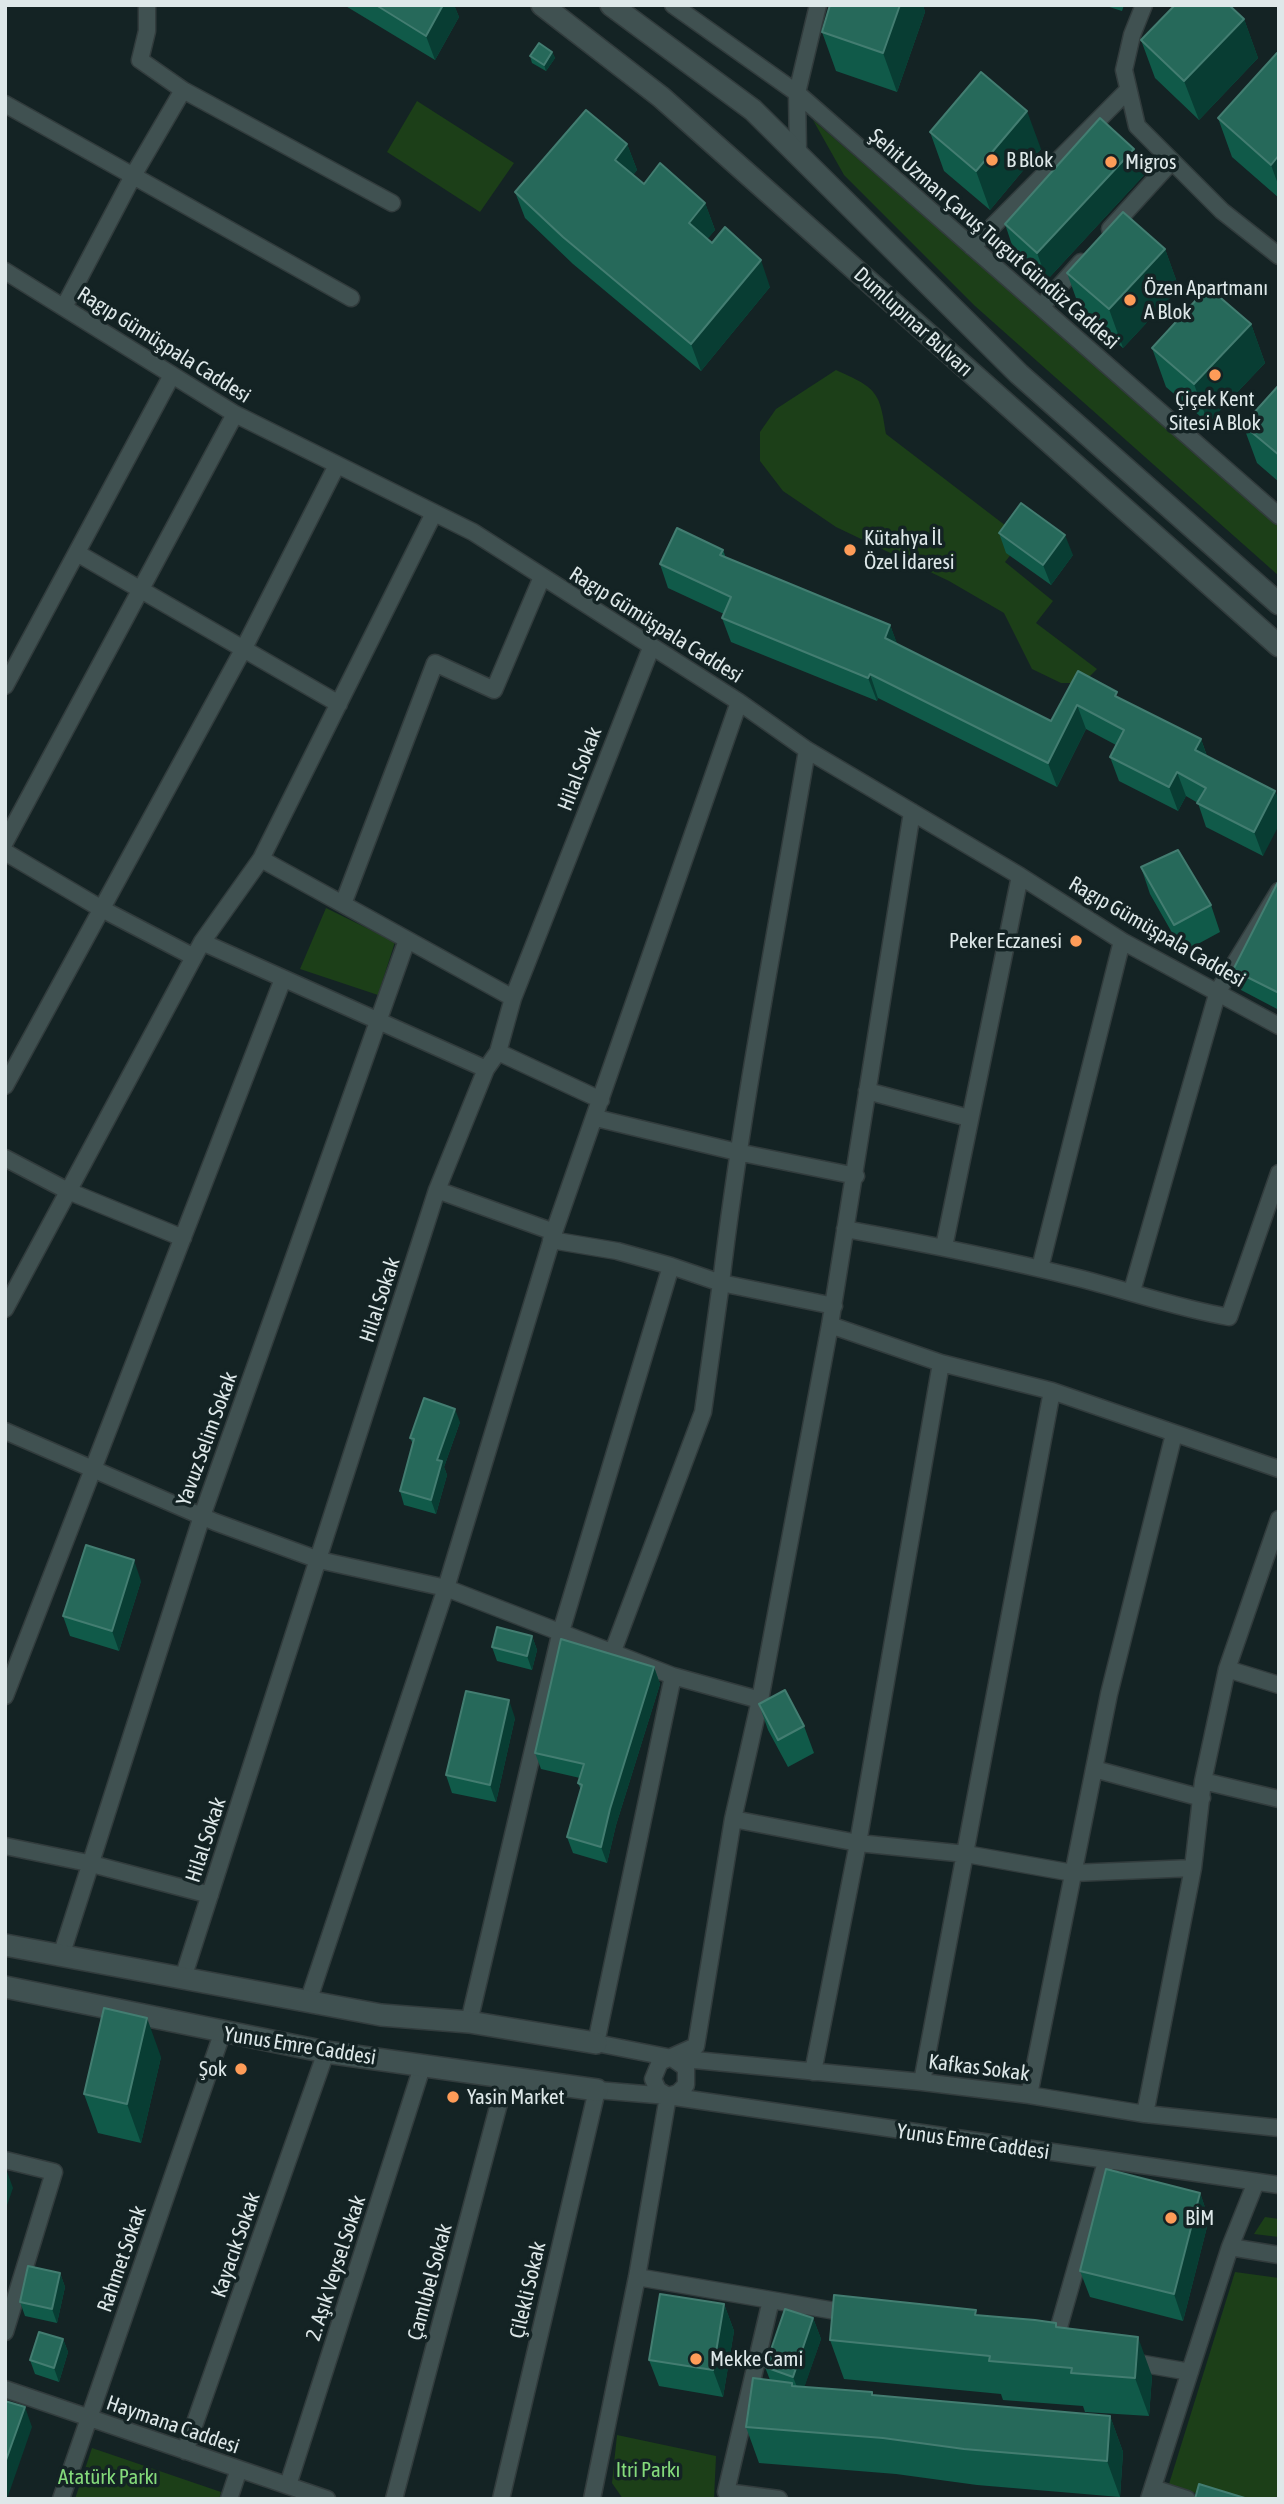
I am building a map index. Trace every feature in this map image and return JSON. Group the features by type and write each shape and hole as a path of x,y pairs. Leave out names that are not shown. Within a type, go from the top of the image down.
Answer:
{"main road":[{"name":"Dumlupınar Bulvarı","path":"542,5 661,97 1279,646"},
{"name":"Dumlupınar Bulvarı","path":"611,5 753,110 1019,374 1279,604"},
{"path":"5,1945 381,2015 469,2022 596,2043"},
{"name":"Yunus Emre Caddesi","path":"5,1987 222,2034 326,2052 597,2090"}],"street":[{"path":"147,5 141,60 183,90 392,202"},
{"name":"Şehit Uzman Çavuş Turgut Gündüz Caddesi","path":"674,5 797,93 1279,516"},
{"path":"799,153 797,93 818,5"},
{"path":"1144,5 1132,35 1124,70 1137,126 1222,211 1279,256"},
{"path":"64,307 134,174 183,90"},
{"path":"972,247 1128,90"},
{"path":"5,104 351,298"},
{"path":"1041,307 1172,160"},
{"name":"Ragıp Gümüşpala Caddesi","path":"5,271 235,414 473,533 738,702 807,750 1020,876 1122,941 1218,990 1279,1026"},
{"path":"5,686 172,375"},
{"path":"5,842 235,414"},
{"path":"5,1086 244,648 338,465"},
{"path":"5,1309 198,949 261,859 435,513"},
{"path":"77,553 340,704"},
{"path":"343,904 435,663 494,690 542,577"},
{"name":"Hilal Sokak","path":"183,1978 436,1190 486,1069 498,1052 513,998 651,648"},
{"path":"309,2002 446,1588 552,1236 596,1118 670,893 738,702"},
{"path":"613,1651 703,1412 737,1152 750,1091 807,750"},
{"path":"672,2058 686,2068 687,2079 678,2093 668,2096 658,2090 653,2079 660,2062 696,2046 733,1819 760,1700 834,1306 912,812"},
{"path":"5,852 100,908 198,949 283,979 486,1069"},
{"path":"261,859 513,998"},
{"path":"944,1247 1020,876"},
{"path":"1132,1292 1218,990 1279,891"},
{"name":"Yavuz Selim Sokak","path":"61,1956 88,1863 202,1516 407,940"},
{"path":"1040,1268 1122,941"},
{"path":"5,1696 9,1677 94,1469 283,979"},
{"path":"498,1052 601,1100"},
{"path":"867,1091 969,1118"},
{"path":"596,1118 737,1152 856,1176"},
{"path":"5,1158 68,1191 183,1238"},
{"path":"845,1229 1040,1268 1132,1292 1179,1309 1229,1317 1279,1173"},
{"path":"436,1190 552,1236 671,1266 721,1283 834,1306"},
{"path":"469,2022 560,1635 671,1266"},
{"path":"830,1325 941,1363 1052,1391 1279,1469"},
{"path":"813,2071 858,1843 941,1363"},
{"path":"922,2082 1052,1391"},
{"path":"5,1431 202,1516 319,1560 446,1588 560,1635 613,1651 673,1676 760,1700"},
{"path":"1029,2095 1094,1769 1174,1434"},
{"path":"1145,2114 1193,1868 1203,1789 1227,1669 1279,1519"},
{"path":"1227,1669 1279,1685"},
{"path":"596,2043 673,1676"},
{"path":"1094,1769 1279,1800"},
{"path":"733,1819 858,1843 966,1854 1073,1873 1193,1868"},
{"path":"5,1846 88,1863 210,1895"},
{"name":"Rahmet Sokak","path":"61,2499 222,2034"},
{"name":"Kafkas Sokak","path":"596,2043 672,2058 922,2082 1029,2095 1145,2114 1279,2128"},
{"name":"Kayacık Sokak","path":"185,2451 326,2052"},
{"name":"2. Aşık Veysel Sokak","path":"288,2486 423,2064"},
{"name":"Çamlıbel Sokak","path":"394,2499 506,2077"},
{"name":"Yunus Emre Caddesi","path":"597,2090 668,2096 1106,2162 1279,2185"},
{"name":"Çilekli Sokak","path":"501,2499 597,2090"},
{"path":"592,2499 637,2277 668,2096"},
{"path":"5,2160 54,2172 5,2332"},
{"path":"1053,2348 1106,2162"},
{"path":"1187,2499 1151,2494 1230,2247 1256,2182"},
{"path":"1230,2247 1279,2255"},
{"path":"637,2277 865,2316"},
{"path":"771,2300 726,2493 779,2499"},
{"path":"1108,2358 1190,2372"},
{"name":"Haymana Caddesi","path":"5,2389 327,2499"},
{"path":"229,2499 239,2469"}],"green space":[{"path":"417,101 514,163 480,212 387,152"},
{"path":"813,120 1279,523 1279,576 975,306 844,175"},
{"path":"836,370 860,382 874,393 881,408 886,434 1023,539 1005,562 1053,601 1036,623 1097,669 1083,683 1061,683 1032,669 1004,613 949,581 836,527 783,491 760,461 760,432 776,409"},
{"path":"326,908 395,942 378,995 300,969"},
{"path":"1265,2217 1279,2219 1279,2237 1254,2234"},
{"path":"1235,2272 1279,2278 1279,2499 1213,2499 1169,2484"},
{"name":"Itri Parkı","path":"617,2435 716,2456 714,2499 623,2499 612,2483"},
{"name":"Atatürk Parkı","path":"92,2448 221,2492 219,2499 75,2499"}],"building":[{"path":"376,5 443,5 426,36"},
{"path":"830,5 900,5 883,53 822,32"},
{"path":"1175,5 1229,5 1244,19 1184,81 1141,40"},
{"path":"539,43 552,52 544,65 530,56"},
{"path":"1277,53 1279,155 1271,165 1218,118"},
{"path":"981,72 1027,111 976,171 930,132"},
{"path":"586,110 627,144 615,160 644,184 660,163 705,203 689,223 712,243 725,227 761,260 691,344 563,237 515,192"},
{"path":"1100,118 1134,149 1037,253 1005,224"},
{"path":"1123,212 1165,249 1109,309 1067,273"},
{"path":"1208,287 1251,324 1194,384 1152,348"},
{"path":"1279,385 1279,455 1243,425"},
{"path":"1021,503 1065,535 1043,565 999,533"},
{"path":"677,528 723,550 720,555 890,625 885,638 1051,721 1078,671 1117,692 1115,696 1201,739 1195,750 1275,791 1254,832 1197,803 1206,788 1177,772 1169,787 1110,757 1124,730 1077,705 1048,763 870,674 868,678 722,618 731,597 660,564"},
{"path":"1178,850 1211,905 1174,925 1141,867"},
{"path":"1279,880 1279,993 1233,970"},
{"path":"424,1398 455,1409 437,1460 442,1461 431,1500 400,1491 414,1439 410,1438"},
{"path":"86,1545 134,1560 112,1631 63,1616"},
{"path":"497,1627 532,1636 527,1656 492,1647"},
{"path":"561,1639 654,1667 601,1847 567,1837 582,1785 578,1783 584,1764 535,1753"},
{"path":"785,1690 804,1726 778,1740 759,1704"},
{"path":"466,1691 509,1700 490,1785 446,1775"},
{"path":"104,2008 147,2018 127,2104 84,2094"},
{"path":"1106,2169 1200,2193 1174,2294 1080,2271"},
{"path":"28,2266 60,2273 52,2309 20,2302"},
{"path":"660,2294 724,2304 713,2370 649,2360"},
{"path":"834,2295 976,2310 975,2315 1035,2320 1056,2323 1056,2327 1138,2337 1135,2378 1071,2373 1072,2368 989,2361 990,2356 830,2340"},
{"path":"785,2309 813,2318 793,2377 765,2367"},
{"path":"39,2332 63,2339 54,2368 30,2360"},
{"path":"753,2378 792,2383 792,2386 872,2392 872,2395 1110,2416 1107,2461 746,2427"},
{"path":"5,2401 25,2407 5,2463"},
{"path":"1199,2484 1248,2499 1195,2499"}],"place":[{"name":"B Blok","path":"992,160"},
{"name":"Migros","path":"1111,162"},
{"name":"Özen Apartmanı A Blok","path":"1130,300"},
{"name":"Çiçek Kent Sitesi A Blok","path":"1215,375"},
{"name":"Kütahya İl Özel İdaresi","path":"850,550"},
{"name":"Peker Eczanesi","path":"1076,941"},
{"name":"Şok","path":"241,2069"},
{"name":"Yasin Market","path":"453,2097"},
{"name":"BİM","path":"1171,2218"},
{"name":"Mekke Cami","path":"696,2359"}]}
